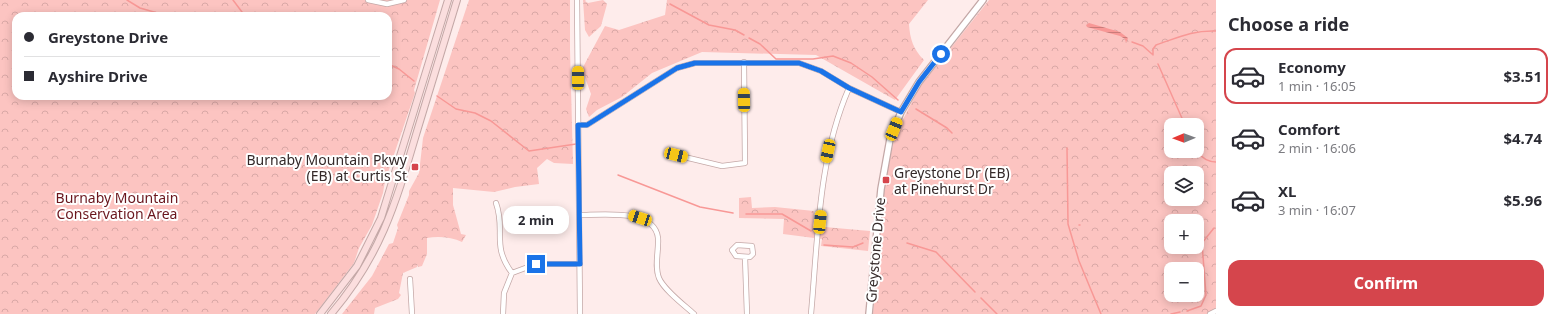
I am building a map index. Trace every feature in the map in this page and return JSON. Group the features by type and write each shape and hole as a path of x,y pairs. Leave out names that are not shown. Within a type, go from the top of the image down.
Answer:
{"main road":[{"path":"320,314 357,266 378,225 388,200 448,0"},
{"path":"331,314 357,281 386,229 401,187 457,0"}],"street":[{"path":"368,0 387,4 404,0"},
{"path":"578,0 580,314"},
{"name":"Greystone Drive","path":"869,314 884,161 890,139 901,112 919,82 983,0"},
{"path":"676,155 727,167 745,163 744,62"},
{"path":"578,125 587,125 682,66 695,63 799,63 821,71 849,88 901,112"},
{"path":"811,314 826,160 834,126 849,88"},
{"path":"496,203 499,213 499,246 502,258 512,273"},
{"path":"579,215 630,215 649,223 656,231 658,239 657,270 659,278 663,285 694,314"},
{"path":"737,245 752,246 753,254 750,257 745,257 736,256 732,252 734,247 737,245"},
{"path":"745,257 746,314"},
{"path":"504,314 505,287 512,273 536,264 580,264"},
{"path":"410,279 412,314"},
{"path":"685,314 689,310"},
{"path":"1210,314 1216,311"}],"green space":[{"name":"Burnaby Mountain Conservation Area","path":"0,0 440,0 414,90 415,93 385,181 383,193 372,225 359,248 354,263 315,314 0,314"},
{"path":"469,0 570,0 573,164 554,163 547,159 537,168 539,184 515,187 494,192 453,188 453,205 461,234 466,235 462,242 445,237 427,238 427,254 422,266 418,267 417,264 417,267 403,273 399,293 401,295 398,299 375,308 374,314 342,314 372,276 389,244 393,243 398,228 397,225 409,195 409,191 419,173 423,138"},
{"path":"583,0 586,0 585,1 588,3 603,0 607,4 601,26 589,37 585,30"},
{"path":"667,0 928,0 909,24 913,44 917,52 924,60 895,100 816,55 702,52 652,73 622,97 597,110 589,117 586,109 591,94 582,69 605,26 619,30 665,15"},
{"path":"989,0 1216,0 1216,314 873,314 885,177 896,133 919,88"},
{"path":"751,197 752,208 775,207 814,211 813,226 870,231 868,251 821,246 822,239 783,234 784,219 739,218 739,198"}],"shaded area":[{"path":"1089,23 1120,32 1128,38 1126,43 1125,39 1120,36 1087,27 1086,25"}],"waterway":[{"path":"127,0 140,8 154,12"},
{"path":"233,0 242,12"},
{"path":"670,4 709,25 735,30 744,35"},
{"path":"1153,55 1153,49 1156,45 1192,33 1216,31"},
{"path":"749,38 760,44 776,59 813,59 833,56 851,63 872,77 898,100"},
{"path":"1132,42 1143,46 1152,54"},
{"path":"1158,64 1182,118"},
{"path":"392,66 399,69 414,81"},
{"path":"437,96 456,109 475,113 491,121 529,151 576,144"},
{"path":"916,109 947,128 952,133"},
{"path":"1067,148 1068,224 1079,261 1101,314"},
{"path":"1203,158 1216,162"},
{"path":"618,175 700,207 733,213"},
{"path":"746,214 782,214 811,231"},
{"path":"1187,311 1201,306 1206,295 1202,243 1214,228"},
{"path":"824,245 853,247 863,243"},
{"path":"907,243 936,252 975,292"},
{"path":"981,298 997,314"},
{"path":"1171,314 1180,312"}],"place":[{"name":"Burnaby Mountain Pkwy (EB) at Curtis St","path":"415,167"},
{"name":"Greystone Dr (EB) at Pinehurst Dr","path":"886,180"}],"route":[{"path":"536,264 580,264 578,125 587,125 677,68 695,63 799,63 821,71 849,88 901,112 919,82 941,54"}]}
